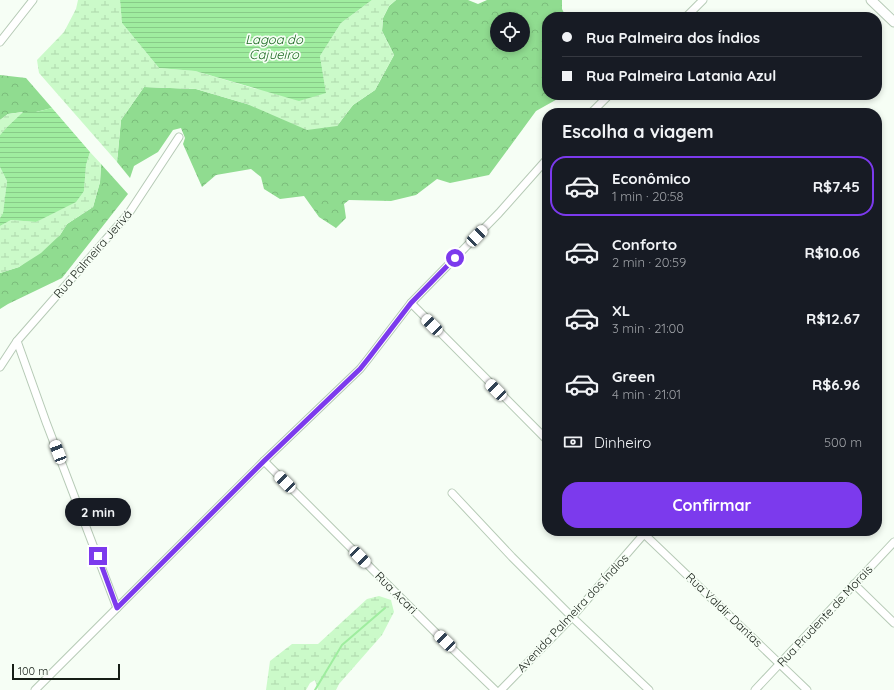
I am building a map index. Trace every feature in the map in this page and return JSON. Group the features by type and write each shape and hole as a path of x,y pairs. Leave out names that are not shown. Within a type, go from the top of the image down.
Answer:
{"street":[{"path":"0,42 34,0"},
{"path":"691,12 703,0"},
{"path":"871,0 894,22"},
{"path":"596,108 604,100"},
{"name":"Rua Palmeira Jerivá","path":"0,367 17,341 129,213 179,137"},
{"path":"35,690 264,461 360,369 411,303 499,213 542,165"},
{"path":"411,303 542,435"},
{"path":"17,341 46,422 117,608"},
{"name":"Rua Acari","path":"264,461 435,632 496,690"},
{"path":"452,493 512,557 572,617 649,690"},
{"name":"Avenida Palmeira dos Índios","path":"501,690 572,617 640,536"},
{"name":"Rua Valdir Dantas","path":"646,536 807,690"},
{"name":"Rua Prudente de Morais","path":"755,690 894,542"},
{"path":"854,584 894,623"}],"green space":[{"path":"78,0 120,0 122,23 159,68 195,71 256,89 326,93 320,56 341,23 372,0 396,0 389,6 383,18 382,31 394,55 375,90 353,105 337,126 307,130 247,104 196,89 144,87 121,120 117,162 39,73 37,60 64,32 76,9"},
{"path":"396,0 468,0 478,4 487,0 562,0 564,12 542,12 542,100 555,100 536,111 489,175 450,183 437,179 416,195 391,201 349,200 344,204 346,218 336,228 319,217 304,196 280,199 264,189 261,177 251,169 216,175 202,187 183,144 185,138 181,128 173,130 158,152 134,166 130,178 117,162 121,120 144,87 196,89 247,104 337,126 353,105 375,90 394,55 382,31 383,18 389,6"},
{"path":"0,75 26,78 52,108 36,112 8,114 0,120"},
{"path":"23,112 0,135 0,120 8,114"},
{"path":"90,152 101,164 100,182 93,207 67,224 60,235 41,253 19,267 0,273 0,226 11,220 36,222 84,191 86,165"},
{"path":"101,164 128,194 62,278 0,309 0,273 19,267 60,235 67,224 93,207 100,182"},
{"path":"0,167 7,181 3,213 0,218"},
{"path":"379,596 391,600 394,612 382,635 339,684 336,690 318,690 315,680 310,683 306,690 266,690 270,661 292,644 318,644 367,599"}],"water":[{"name":"Lagoa do Cajueiro","path":"120,0 372,0 341,23 320,56 326,93 299,101 195,71 159,68 122,23"},
{"path":"52,108 90,152 86,165 84,191 76,202 36,222 11,220 0,226 0,218 3,213 7,181 0,167 0,135 23,112 36,112"}],"waterway":[{"path":"315,690 342,645 385,608"}],"route":[{"path":"98,556 117,608 264,461 360,369 411,303 455,258"}]}
